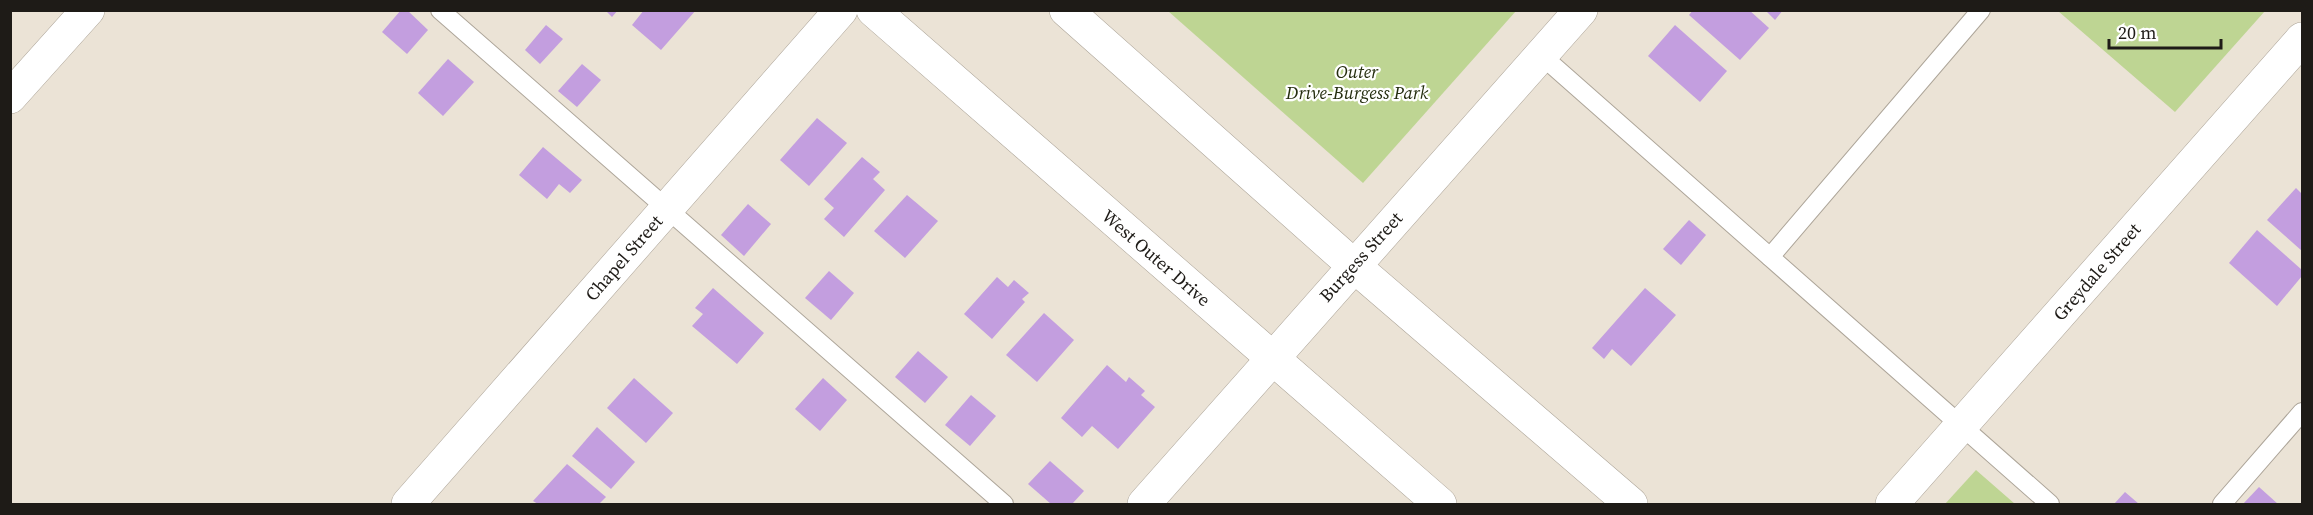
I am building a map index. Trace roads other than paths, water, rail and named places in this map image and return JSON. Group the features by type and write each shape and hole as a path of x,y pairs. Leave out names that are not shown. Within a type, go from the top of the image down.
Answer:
{"street":[{"path":"10,98 88,10"},
{"name":"Chapel Street","path":"408,504 841,10"},
{"name":"West Outer Drive","path":"873,10 1440,504"},
{"path":"1066,10 1353,265 1631,504"},
{"name":"Burgess Street","path":"1144,504 1353,265 1581,10"},
{"name":"Greydale Street","path":"1892,504 2302,39"}],"lane":[{"path":"440,10 1004,504"},
{"path":"1770,258 1981,10"},
{"path":"1541,55 2050,504"},
{"path":"2222,504 2302,412"}],"park label":[{"name":"Outer Drive-Burgess Park","path":"1357,82"}]}
